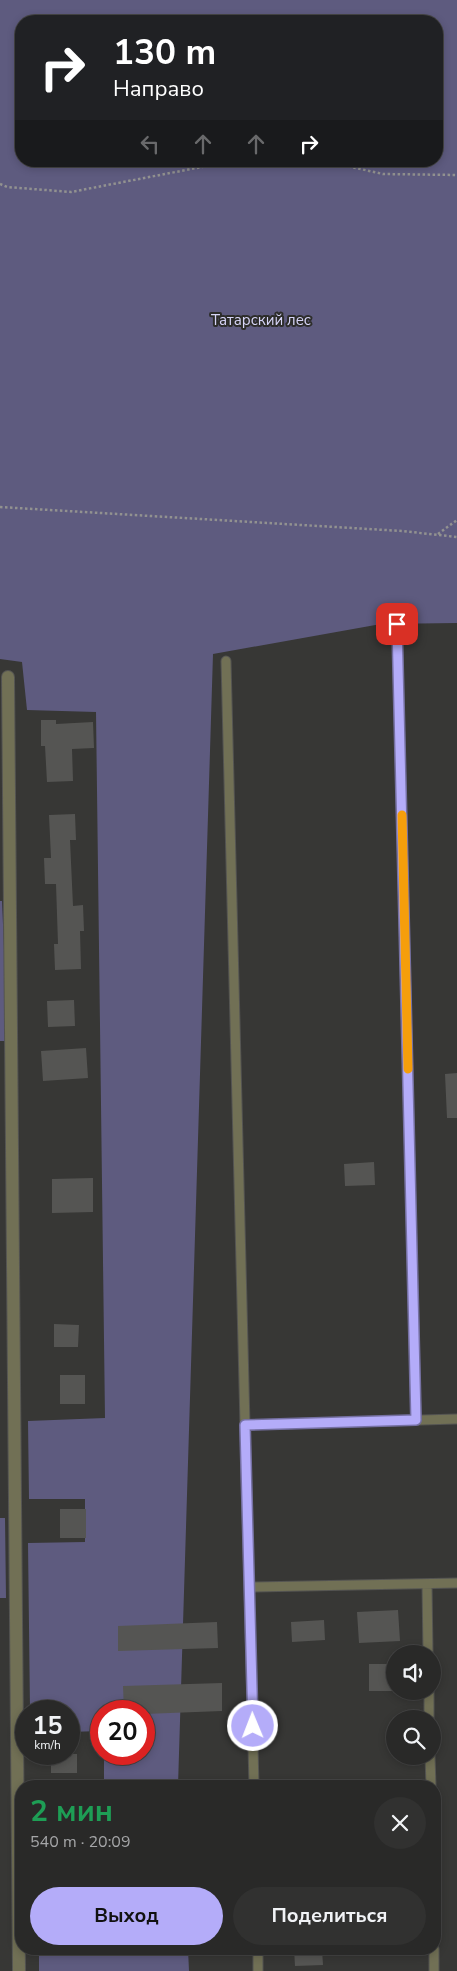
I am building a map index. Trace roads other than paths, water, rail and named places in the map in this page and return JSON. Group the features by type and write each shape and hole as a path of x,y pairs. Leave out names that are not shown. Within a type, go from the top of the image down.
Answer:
{"street":[{"path":"8,677 17,1780"},
{"path":"0,1437 14,1437"},
{"path":"19,1955 19,1971"}],"lane":[{"path":"397,624 416,1420"},
{"path":"226,661 254,1780"},
{"path":"245,1425 457,1419"},
{"path":"249,1587 457,1583"},
{"path":"427,1584 428,1645"},
{"path":"430,1765 431,1780"},
{"path":"258,1955 258,1971"},
{"path":"434,1955 434,1971"}],"park label":[{"name":"Татарский лес","path":"261,320"}]}
